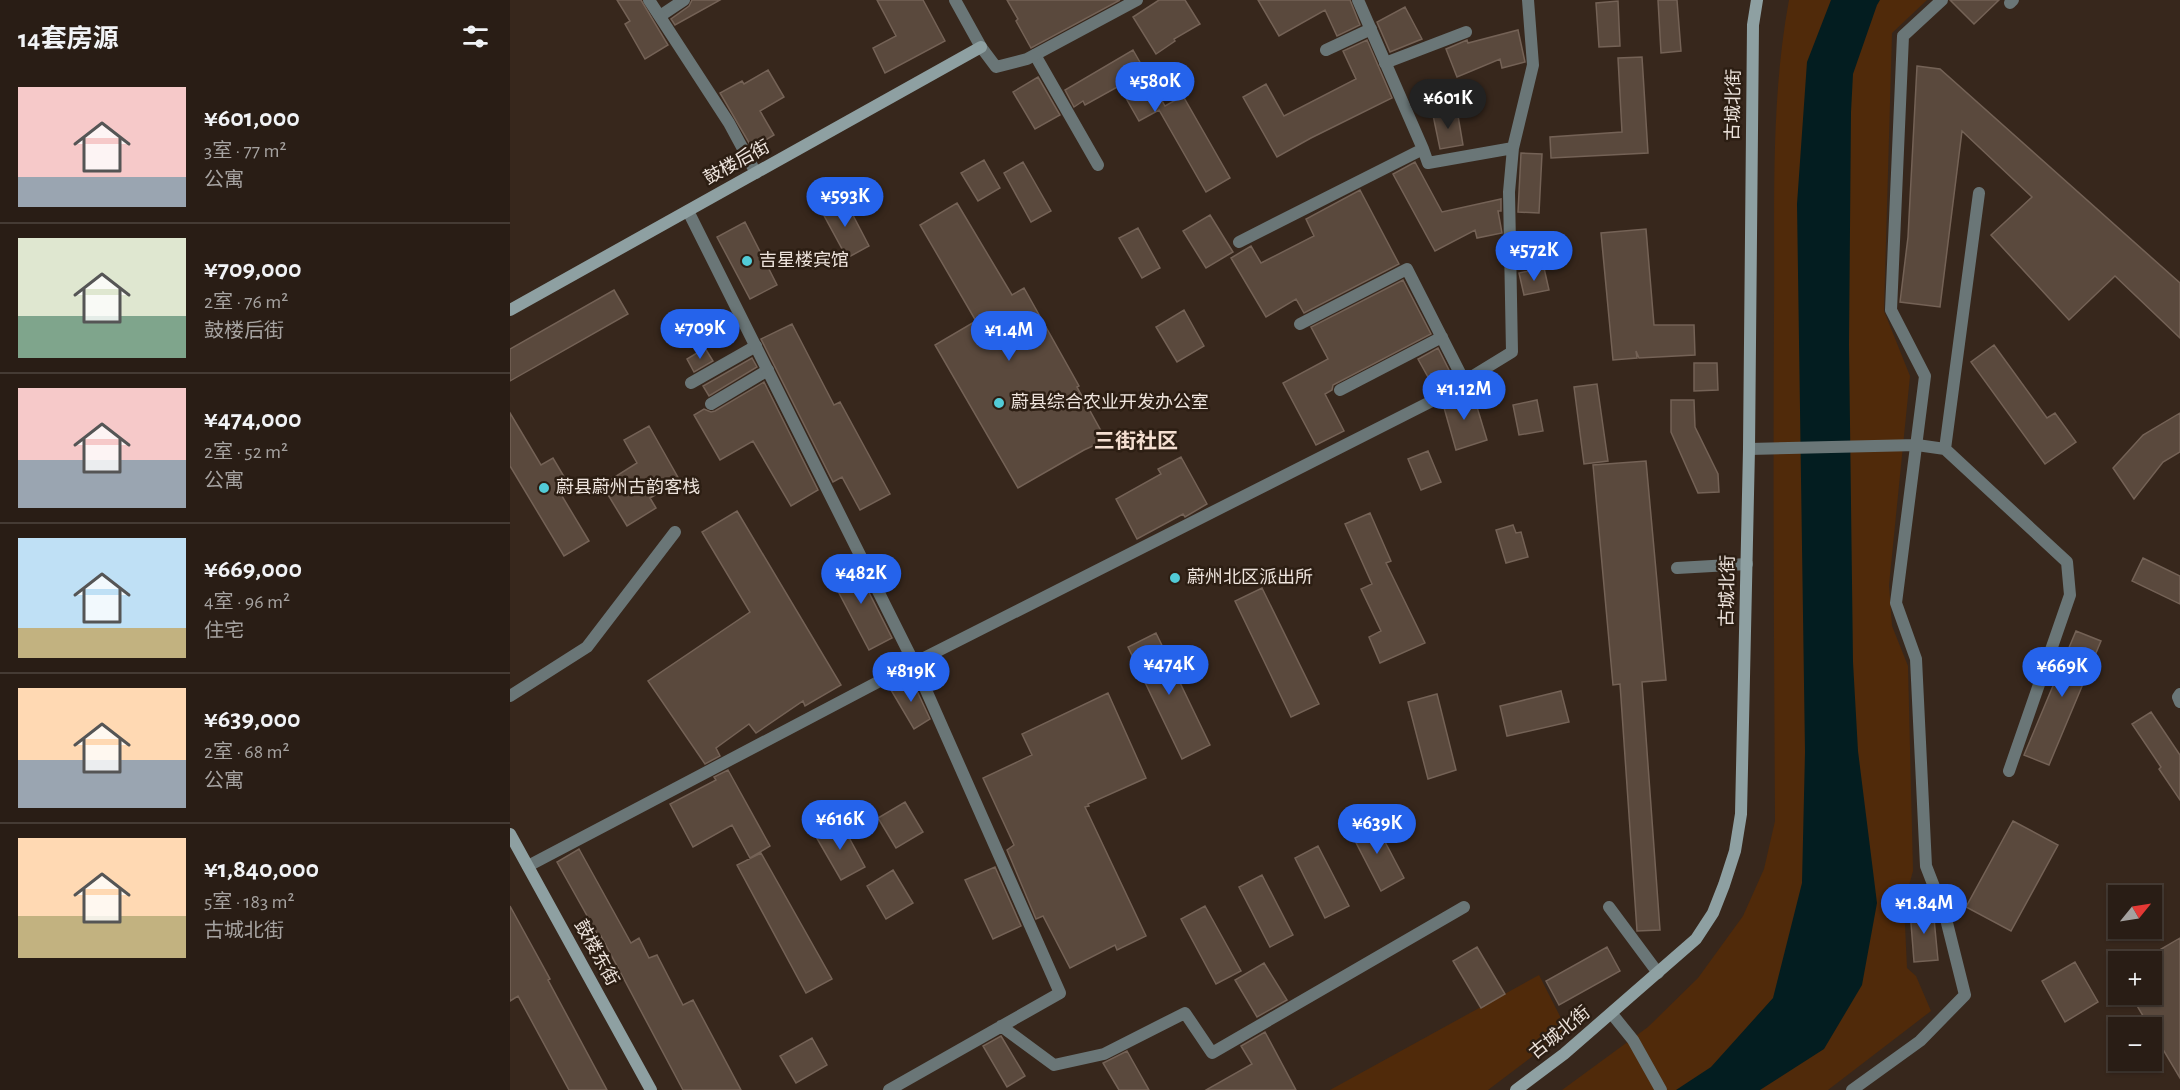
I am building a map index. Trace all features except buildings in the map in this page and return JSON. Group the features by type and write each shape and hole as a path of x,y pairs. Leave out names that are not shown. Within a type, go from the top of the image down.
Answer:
{"main road":[{"name":"古城北街","path":"1516,1090 1612,1014 1696,939 1713,914 1735,851 1741,814 1749,449 1753,25 1757,0"},
{"name":"鼓楼后街","path":"510,310 981,47"},
{"name":"鼓楼东街","path":"510,834 651,1090"}],"street":[{"path":"649,0 729,123 756,173"},
{"path":"660,16 684,0"},
{"path":"956,0 981,47 996,67 1027,59 1137,0"},
{"path":"1358,0 1428,164 1513,148"},
{"path":"528,866 914,663 1421,406 1512,351 1509,192 1513,148 1533,65 1528,0"},
{"path":"1852,1090 1920,1041 1965,995 1945,915 1926,866 1916,659 1896,603 1925,376 1891,310 1903,36 1942,0"},
{"path":"1326,50 1371,29"},
{"path":"1386,63 1466,32"},
{"path":"1035,55 1098,165"},
{"path":"1239,242 1423,149"},
{"path":"1946,449 1979,193"},
{"path":"688,211 914,663 1060,993 889,1090"},
{"path":"1300,324 1407,269 1464,381"},
{"path":"1340,390 1442,337"},
{"path":"691,383 756,346"},
{"path":"711,404 768,370"},
{"path":"1749,449 1917,445 1946,449 2067,562 2070,595 2009,771"},
{"path":"510,696 587,647 675,532"},
{"path":"1677,568 1747,564"},
{"path":"2180,694 2178,698 2180,702"},
{"path":"1608,907 1658,973"},
{"path":"1001,1026 1054,1065 1104,1054 1185,1014 1212,1053 1464,908"},
{"path":"1612,1014 1633,1040 1661,1090"}],"shaded area":[{"path":"1789,0 1927,0 1892,33 1884,311 1910,376 1889,585 1892,626 1908,666 1913,871 1904,904 1907,968 1916,976 1931,1011 1828,1090 1562,1090 1648,1027 1698,978 1743,916 1764,869 1775,821 1775,156 1779,77"},
{"path":"1539,975 1567,1030 1488,1090 1330,1090"}],"water":[{"path":"1831,0 1880,0 1853,74 1849,345 1853,662 1858,751 1877,903 1862,985 1824,1049 1760,1090 1676,1090 1711,1067 1773,998 1802,883 1805,752 1797,204 1807,62"}],"place":[{"name":"吉星楼宾馆","path":"747,261"},
{"name":"蔚县综合农业开发办公室","path":"999,403"},
{"name":"蔚县蔚州古韵客栈","path":"544,488"},
{"name":"蔚州北区派出所","path":"1175,578"}],"district":[{"name":"三街社区","path":"1136,441"}]}
